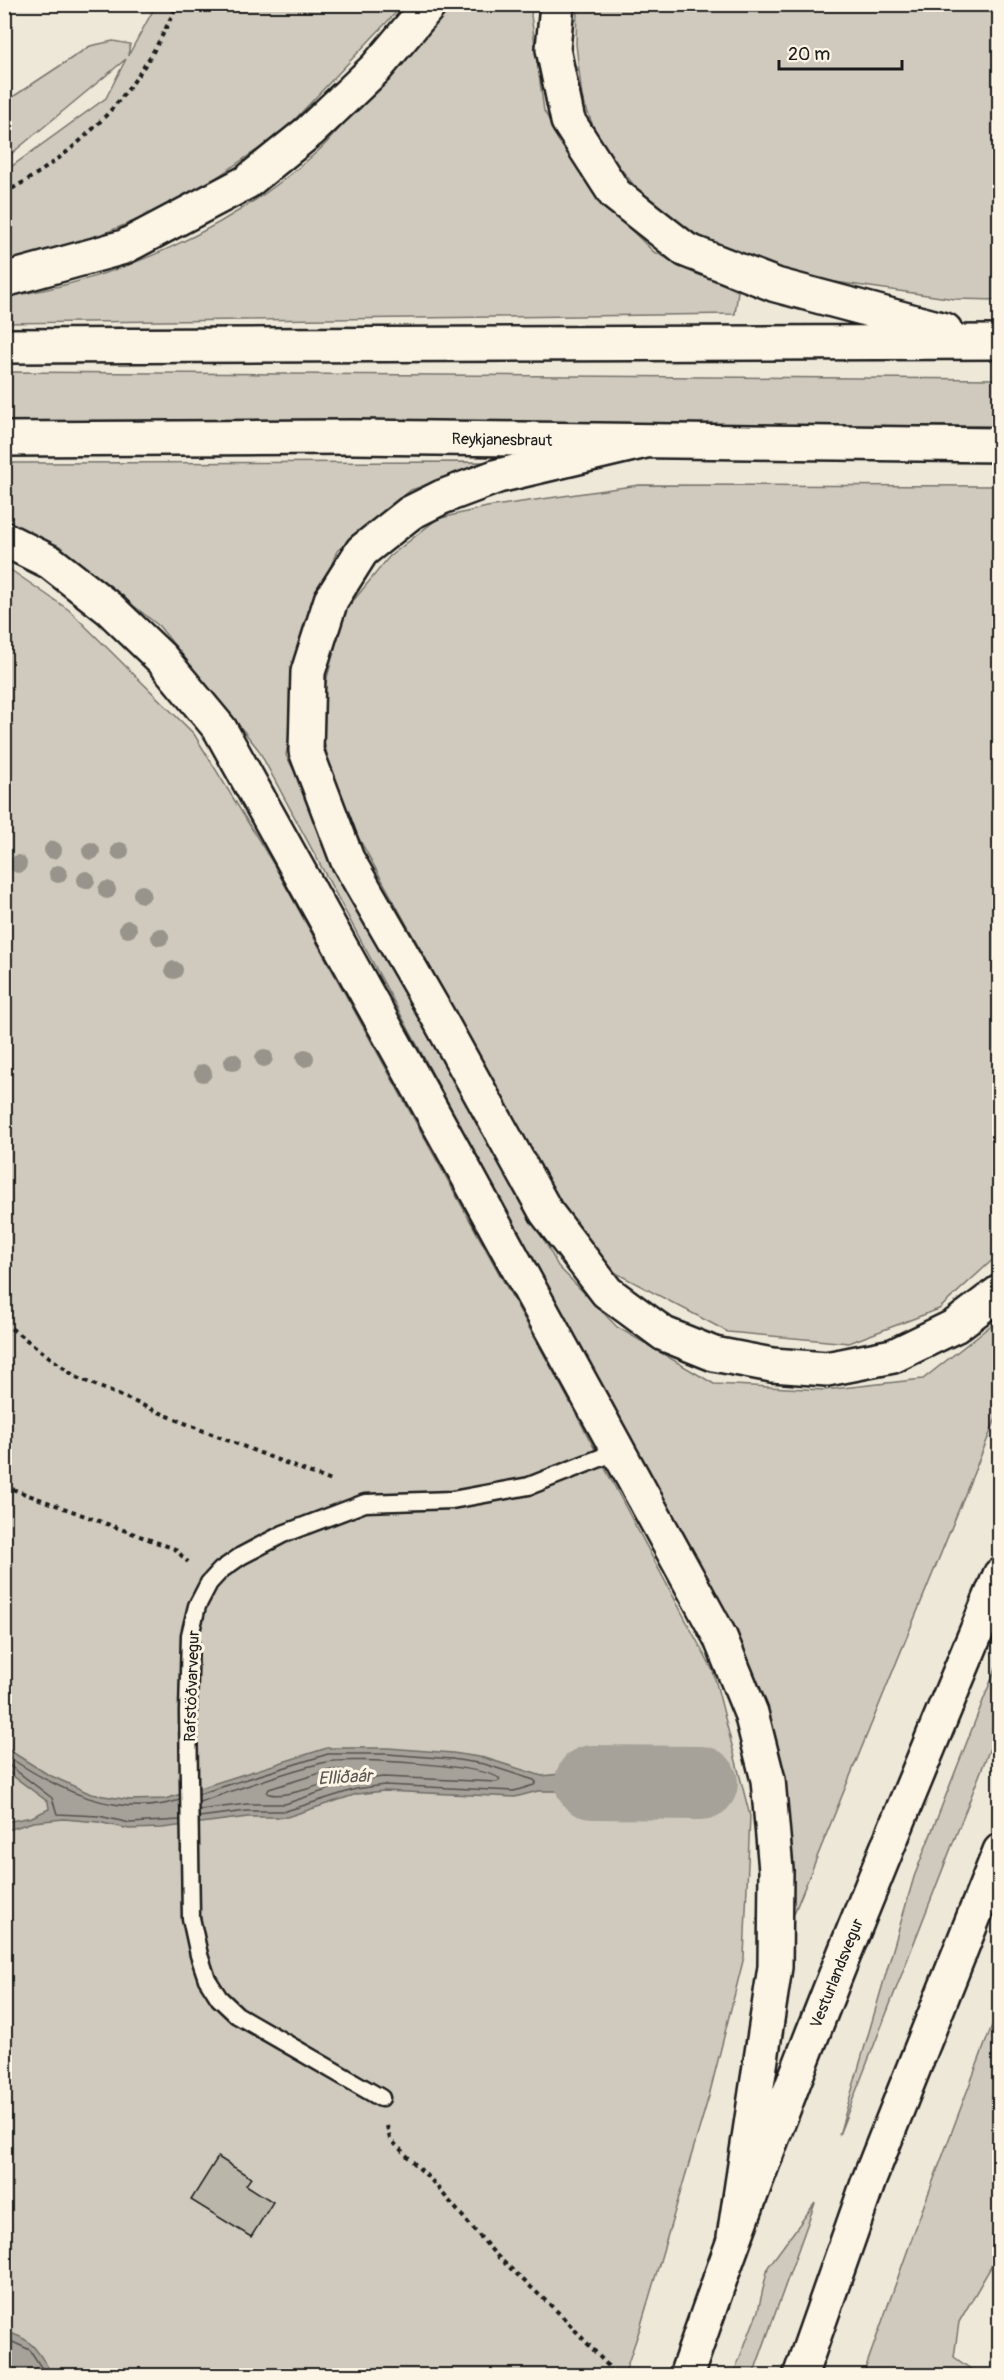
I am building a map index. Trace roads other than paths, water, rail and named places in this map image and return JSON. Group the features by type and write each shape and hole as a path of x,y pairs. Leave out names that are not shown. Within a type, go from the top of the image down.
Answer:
{"highway":[{"path":"4,280 124,247 247,182 310,131 376,68 430,4"},
{"path":"557,4 554,49 568,121 615,194 686,250 776,285 995,341"},
{"path":"4,346 995,341"},
{"name":"Reykjanesbraut","path":"4,439 352,437 999,445"},
{"path":"646,441 498,476 442,496 410,513 362,550 331,600 308,672 306,751 347,859 546,1212 607,1292 664,1334 714,1354 772,1365 827,1369 893,1356 956,1326 999,1292"},
{"path":"4,539 50,562 110,609 162,659 220,729 465,1170 720,1637 751,1713 768,1780 776,1870 776,1967 734,2237"},
{"name":"Vesturlandsvegur","path":"686,2376 734,2237 838,1966 999,1575"},
{"path":"800,2376 869,2180 999,1851"},
{"path":"965,1933 999,1880"}],"lane":[{"name":"Rafstöðvarvegur","path":"381,2098 237,2014 219,1998 207,1979 199,1955 192,1918 190,1886 188,1712 190,1635 197,1606 209,1583 221,1570 241,1556 283,1534 365,1503 452,1500 529,1486 618,1451"}],"water":[{"path":"4,1747 47,1774 91,1794 130,1800 165,1799 327,1748 388,1748 453,1753 485,1758 542,1776 560,1774 592,1756 610,1753 632,1756 694,1775 695,1783 692,1798 674,1804 623,1807 559,1791 538,1791 515,1797 384,1791 357,1794 287,1817 248,1817 162,1828 129,1829 98,1822 64,1819 33,1822 5,1831 5,1822 32,1817 49,1809 48,1802 5,1770"},
{"path":"4,2332 26,2340 49,2369 82,2375 5,2375"}],"waterway":[{"name":"Elliðaár","path":"592,1782 701,1783"}]}
